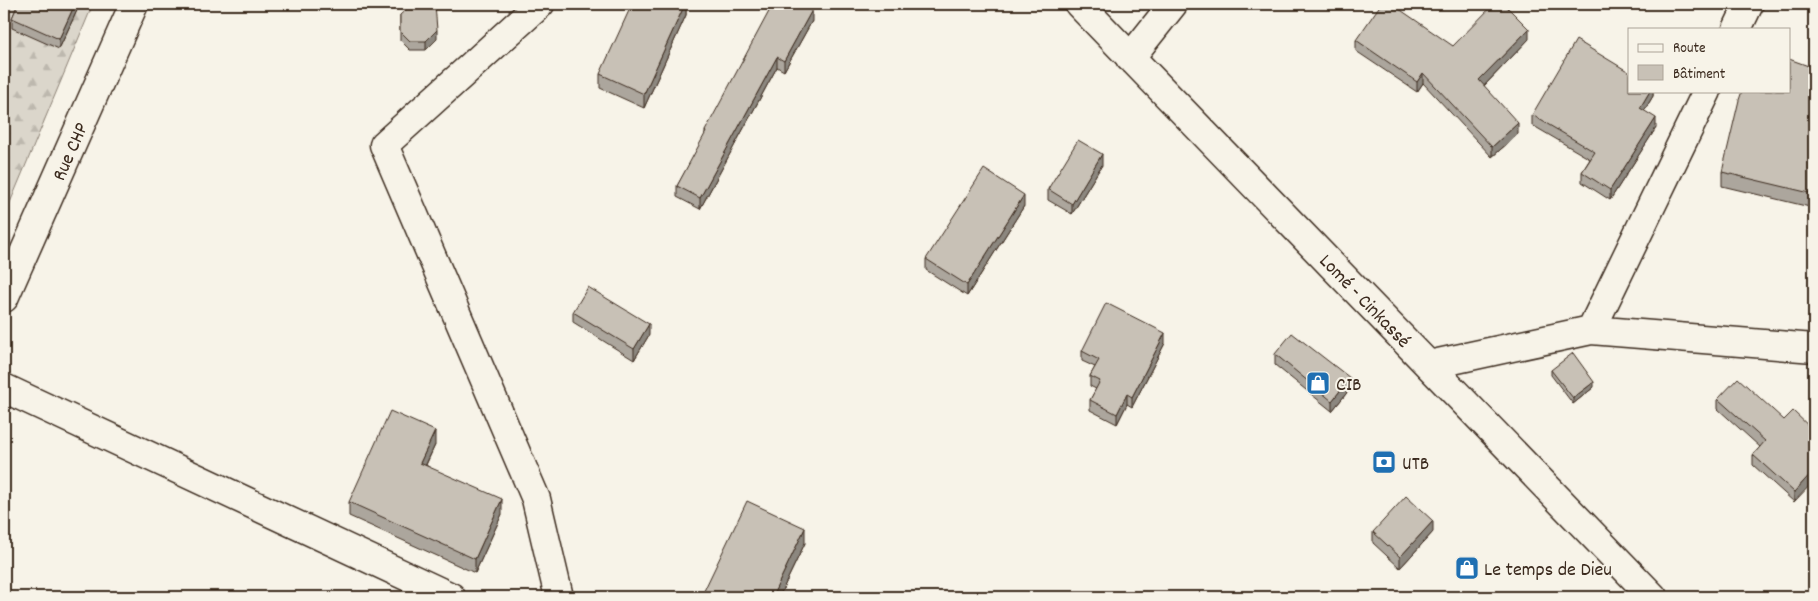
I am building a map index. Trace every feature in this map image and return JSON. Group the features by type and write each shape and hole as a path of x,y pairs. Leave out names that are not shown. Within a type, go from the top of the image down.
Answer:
{"main road":[{"name":"Rue CHP","path":"4,298 134,4"},
{"path":"540,4 384,145 536,499 559,597"},
{"name":"Lomé - Cinkassé","path":"1079,4 1652,597"},
{"path":"1130,58 1173,4"},
{"path":"1737,28 1749,4"},
{"path":"1591,330 1707,92"},
{"path":"1429,365 1591,330 1814,348"},
{"path":"4,388 451,597"}],"green space":[{"path":"4,4 93,4 4,217"}],"building":[{"path":"18,4 75,4 59,39 12,18"},
{"path":"412,4 435,4 437,30 426,41 410,41 400,31 400,15"},
{"path":"632,4 685,4 644,94 600,74"},
{"path":"773,4 799,4 812,10 784,61 777,57 700,198 677,186"},
{"path":"1381,4 1392,4 1453,46 1494,4 1504,4 1529,29 1479,80 1518,123 1492,147 1423,73 1417,82 1356,40"},
{"path":"1576,40 1628,71 1628,92 1649,92 1640,108 1656,118 1610,190 1582,172 1595,152 1532,115"},
{"path":"1790,59 1814,68 1814,194 1722,172 1742,92 1790,92"},
{"path":"1078,140 1102,154 1072,204 1048,189"},
{"path":"984,169 1024,195 967,285 926,259"},
{"path":"588,287 649,324 634,349 573,312"},
{"path":"1106,303 1165,333 1132,397 1127,394 1117,414 1090,400 1100,381 1090,376 1099,360 1082,351"},
{"path":"1292,333 1350,378 1332,401 1275,354"},
{"path":"1573,353 1594,382 1573,398 1551,370"},
{"path":"1738,378 1784,420 1793,411 1814,431 1814,470 1794,492 1753,455 1765,441 1718,399"},
{"path":"390,411 435,431 420,463 502,499 475,559 349,502"},
{"path":"1406,496 1433,521 1400,557 1373,532"},
{"path":"747,501 805,528 772,597 712,597 703,593"},
{"path":"1509,591 1515,597 1503,597"}],"place":[{"name":"CIB","path":"1318,383"},
{"name":"UTB","path":"1384,462"},
{"name":"Le temps de Dieu","path":"1467,568"}]}
